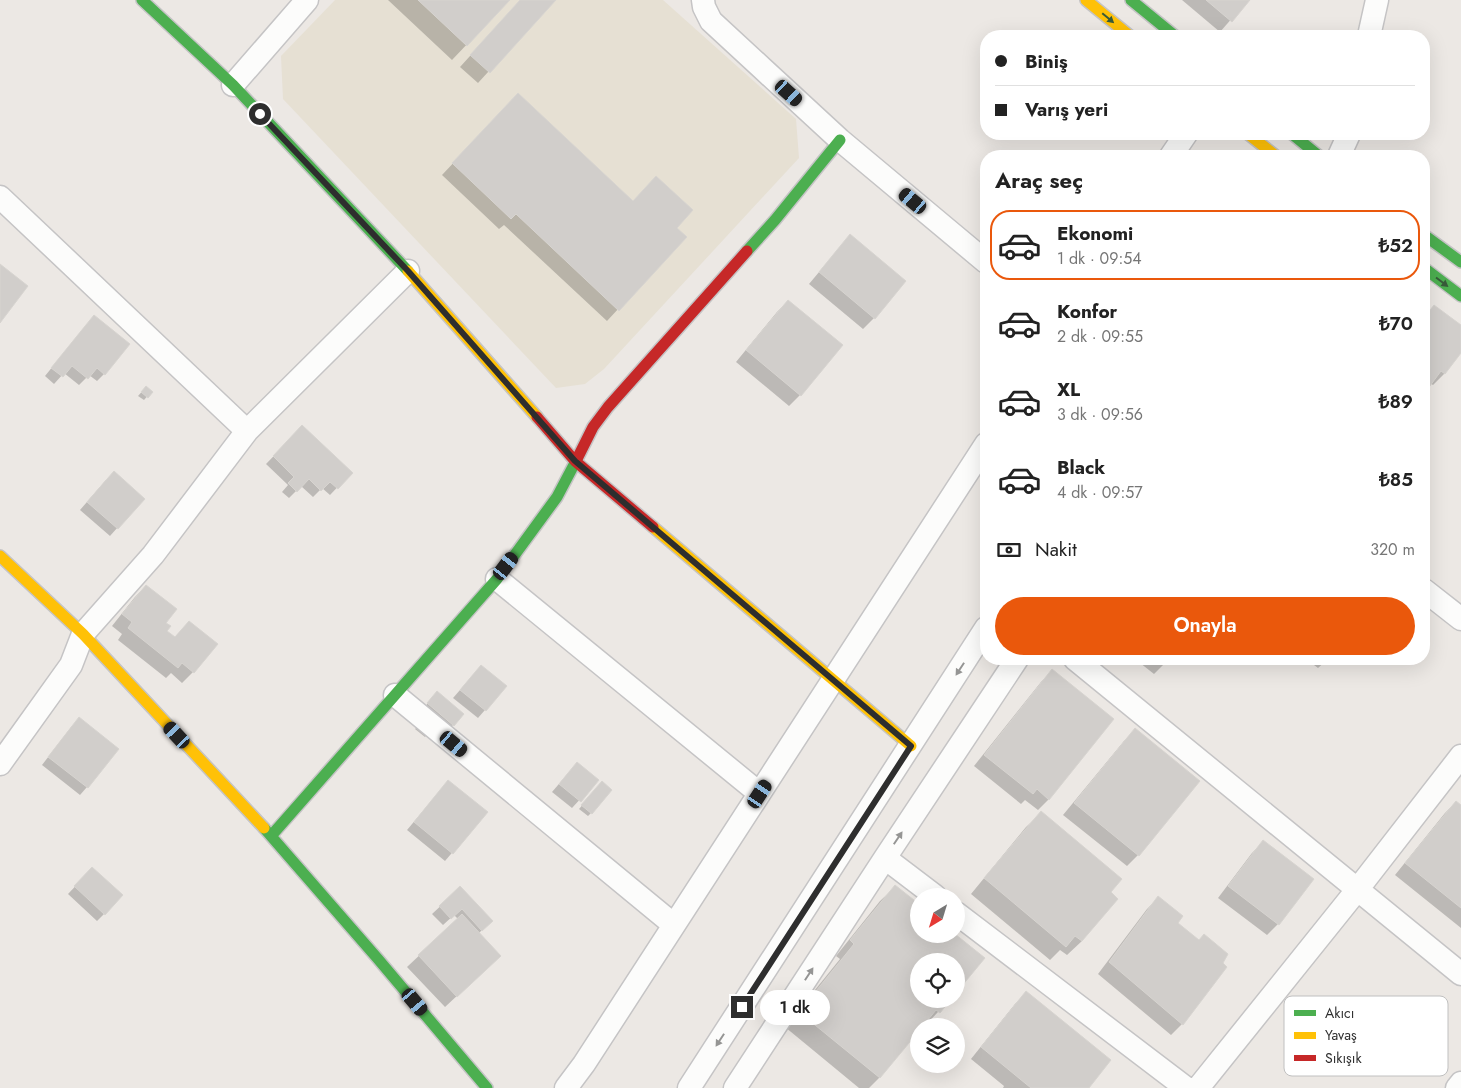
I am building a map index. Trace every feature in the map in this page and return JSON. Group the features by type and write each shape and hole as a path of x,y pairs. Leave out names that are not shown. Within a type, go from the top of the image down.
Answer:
{"street":[{"path":"142,0 233,85 408,271 575,461 832,681 911,746"},
{"path":"233,85 307,0"},
{"path":"703,0 704,7 711,21 840,140 980,257"},
{"path":"1086,0 1123,30"},
{"path":"1131,0 1167,30"},
{"path":"1370,30 1377,0"},
{"path":"271,836 497,579 557,497 593,427 608,407 775,220 840,140"},
{"path":"1256,140 1268,150"},
{"path":"1298,141 1311,150"},
{"path":"0,197 247,431"},
{"path":"1430,239 1461,262"},
{"path":"0,764 71,665 82,634 152,555 247,431 408,271"},
{"path":"1430,273 1461,296"},
{"path":"566,1088 584,1064 980,453"},
{"path":"0,556 82,634 271,836 487,1088"},
{"path":"497,579 760,794"},
{"path":"1430,595 1461,619"},
{"path":"689,1088 980,637"},
{"path":"735,1088 1014,665"},
{"path":"1081,665 1461,974"},
{"path":"395,695 674,926"},
{"path":"1198,1088 1461,756"},
{"path":"885,858 924,888"},
{"path":"965,920 1186,1088"},
{"path":"1457,1088 1461,1083"}],"shaded area":[{"path":"335,0 663,0 796,119 799,158 604,369 585,384 556,388 283,99 281,56"}],"building":[{"path":"418,0 510,0 467,46"},
{"path":"520,0 556,0 490,73 470,55"},
{"path":"1206,0 1250,0 1232,22"},
{"path":"518,93 633,201 656,176 693,210 677,228 687,237 619,311 516,214 511,219 452,163"},
{"path":"850,234 906,281 875,319 819,272"},
{"path":"0,264 28,286 0,323"},
{"path":"788,300 843,345 801,396 746,350"},
{"path":"1434,305 1461,325 1461,353 1445,374 1441,371 1430,386 1430,310"},
{"path":"94,315 130,344 105,375 97,368 88,379 72,366 63,377 51,368"},
{"path":"146,386 153,392 148,398 141,392"},
{"path":"302,425 353,473 338,489 330,482 321,491 309,479 297,492 288,483 294,477 273,456"},
{"path":"114,471 145,499 118,529 87,502"},
{"path":"146,585 177,609 166,623 171,626 167,631 175,637 189,621 218,644 194,673 182,663 178,668 128,628 132,622 122,614"},
{"path":"481,665 507,686 486,711 460,690"},
{"path":"1052,669 1114,719 1049,800 1037,789 1033,794 984,755"},
{"path":"437,691 464,714 454,726 427,703"},
{"path":"79,717 119,749 88,788 48,757"},
{"path":"1135,728 1200,781 1139,856 1074,803"},
{"path":"577,762 599,780 581,802 559,784"},
{"path":"448,780 488,812 453,854 414,822"},
{"path":"602,781 612,790 592,814 581,805"},
{"path":"1456,801 1461,805 1461,908 1405,863"},
{"path":"1041,811 1122,879 1111,892 1118,899 1082,941 1075,936 1066,947 984,878"},
{"path":"1263,840 1314,879 1279,925 1228,886"},
{"path":"92,867 123,895 105,915 74,886"},
{"path":"895,885 910,897 910,943 965,942 985,958 965,982 965,953 910,953 910,1008 944,1008 940,1013 936,1010 930,1018 910,1018 910,1042 880,1078 799,1012 854,944 850,940"},
{"path":"460,886 493,921 482,931 462,909 451,919 439,906"},
{"path":"1158,896 1183,916 1178,923 1199,940 1204,934 1228,954 1223,963 1227,967 1183,1025 1109,962"},
{"path":"462,914 501,956 457,997 418,955"},
{"path":"1026,991 1111,1060 1089,1088 1031,1088 981,1047"}],"traffic: fast":[{"path":"142,0 233,85 408,271"},
{"path":"1131,0 1168,30"},
{"path":"747,251 775,220 840,140"},
{"path":"1299,140 1312,150"},
{"path":"1430,239 1461,262"},
{"path":"1430,273 1461,296"},
{"path":"271,836 497,579 557,497 577,459"},
{"path":"264,828 487,1088"}],"traffic: slow":[{"path":"1086,0 1123,30"},
{"path":"1256,140 1268,150"},
{"path":"408,271 537,417"},
{"path":"653,527 911,746"},
{"path":"0,556 83,634 264,828"}],"traffic: jam":[{"path":"577,459 593,427 608,407 747,251"},
{"path":"537,417 575,461 653,527"}],"route":[{"path":"260,114 408,271 575,461 832,681 911,746 742,1007"}]}
